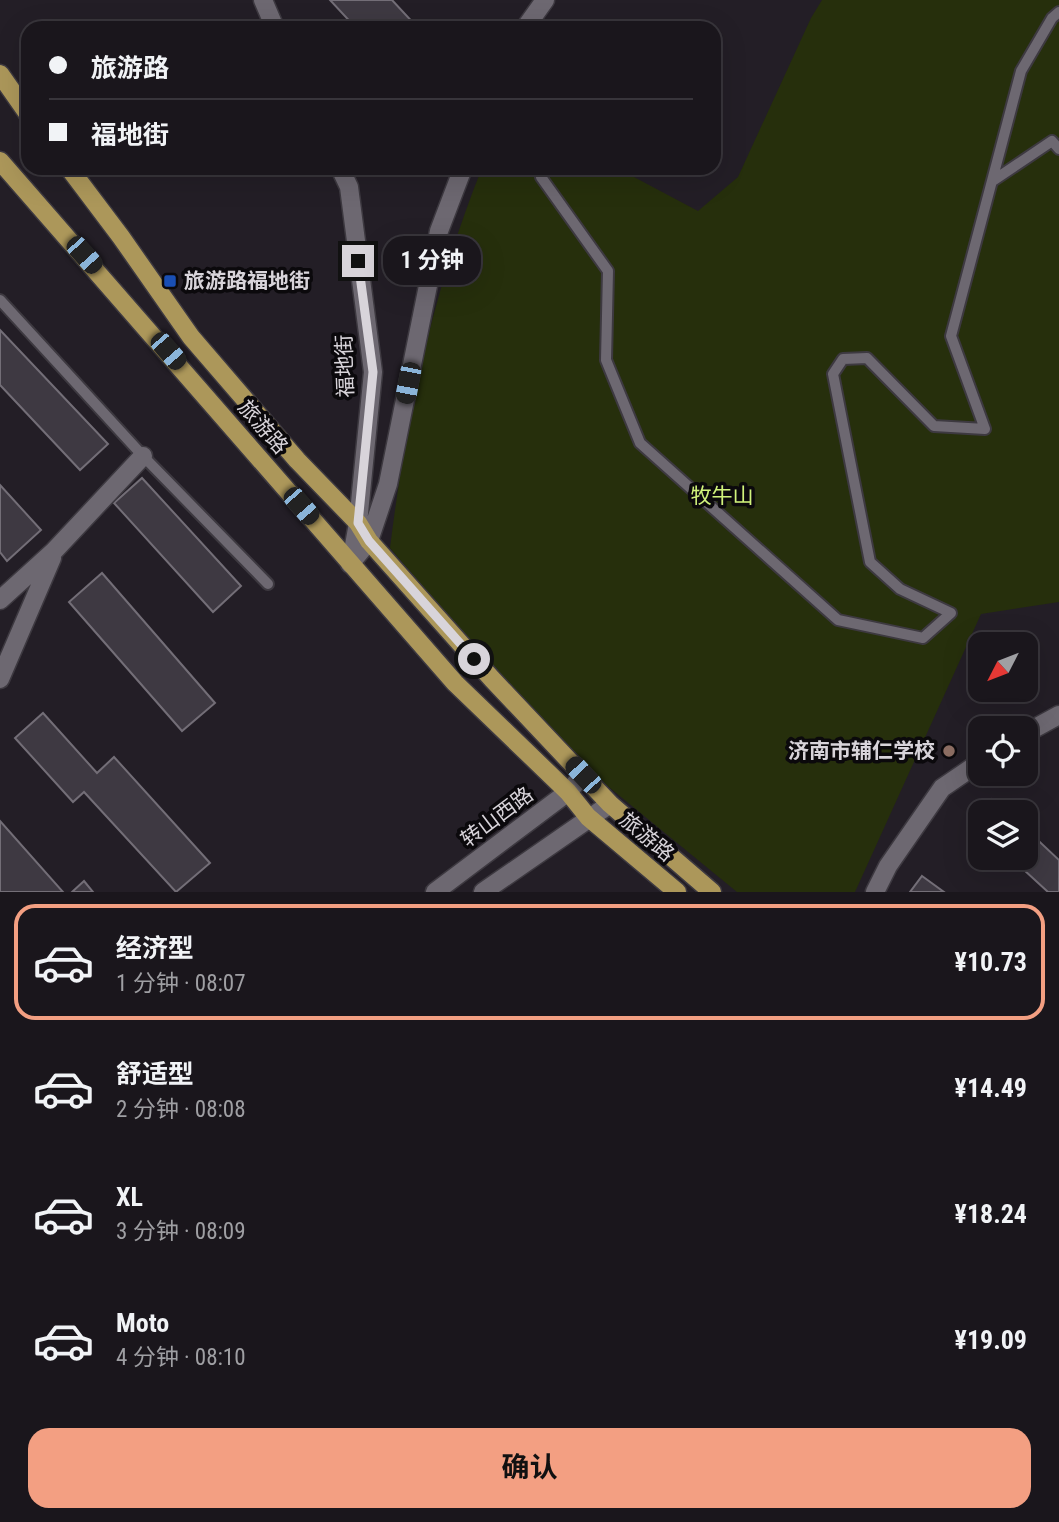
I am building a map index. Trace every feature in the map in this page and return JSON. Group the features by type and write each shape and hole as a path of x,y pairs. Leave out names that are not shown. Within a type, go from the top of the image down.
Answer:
{"main road":[{"path":"0,74 21,104"},
{"name":"旅游路","path":"0,161 455,683 568,792 588,817 677,892"},
{"name":"旅游路","path":"74,175 191,337 297,460 358,523 369,541 492,680 610,804 712,892"}],"street":[{"path":"262,0 272,21"},
{"path":"530,21 545,1"},
{"name":"福地街","path":"343,175 349,187 373,372 358,523 350,564"},
{"path":"350,564 369,541 388,484 439,231 460,175"},
{"path":"0,600 54,551 143,456"},
{"path":"0,679 54,551"},
{"path":"1038,726 1059,715"},
{"path":"875,892 888,866 942,788 968,770"},
{"name":"转山西路","path":"435,892 568,792 583,775"},
{"path":"483,892 610,804"}],"lane":[{"path":"538,21 545,1"},
{"path":"541,175 608,271 606,360 640,443 838,620 923,638 951,613 900,589 870,562 833,373 843,359 867,358 934,426 985,429 951,336 1021,71 1052,18 1059,12"},
{"path":"994,180 1052,141 1059,149"},
{"path":"0,300 143,456 268,584"}],"green space":[{"name":"牧牛山","path":"822,0 1059,0 1059,602 981,614 973,632 968,632 968,643 855,892 737,892 599,779 497,673 390,548 404,451 424,355 449,261 479,175 630,175 698,211 738,177 811,18"}],"building":[{"path":"330,0 392,0 412,21 350,21"},
{"path":"0,330 108,444 80,470 0,385"},
{"path":"142,478 241,586 213,612 114,503"},
{"path":"0,485 41,530 7,561 0,552"},
{"path":"102,573 215,703 182,731 69,602"},
{"path":"43,713 97,773 114,757 210,863 176,892 84,792 73,802 15,738"},
{"path":"0,821 63,892 0,892"},
{"path":"1038,840 1059,860 1059,892 1048,892 1024,870 1038,870"},
{"path":"922,876 944,892 910,892"},
{"path":"84,881 93,892 72,892"}],"place":[{"name":"旅游路福地街","path":"170,281"},
{"name":"济南市辅仁学校","path":"949,751"}],"route":[{"path":"358,261 373,372 358,523 369,541 474,659"}]}
